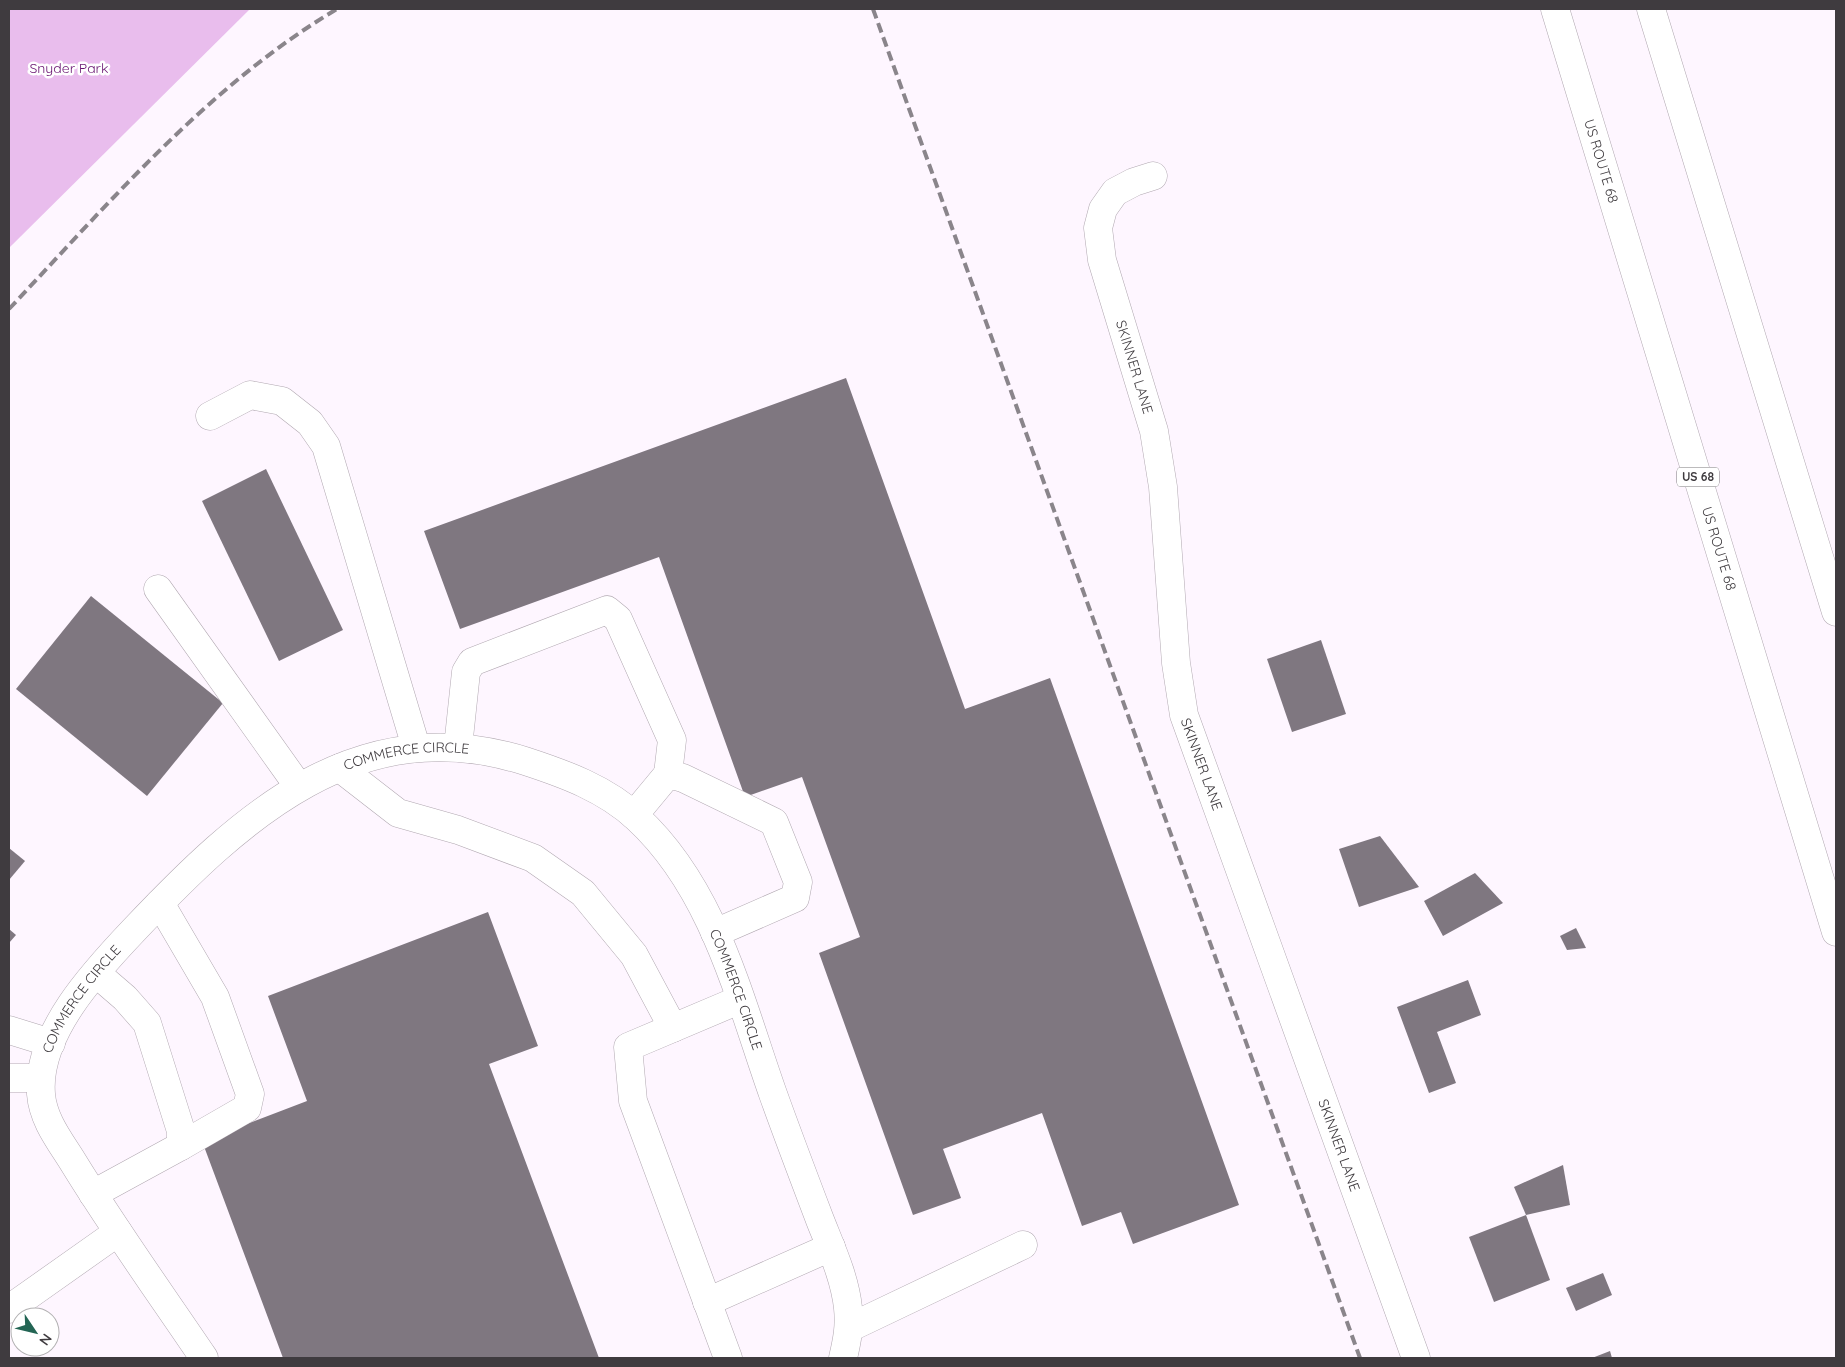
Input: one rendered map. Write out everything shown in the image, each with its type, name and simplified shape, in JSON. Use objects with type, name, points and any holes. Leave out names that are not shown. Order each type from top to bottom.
[{"type":"main road","points":[[1651,9],[1836,612]]},
{"type":"main road","name":"US ROUTE 68","points":[[1557,15],[1836,932]]},
{"type":"main road","name":"SKINNER LANE","points":[[1152,176],[1134,182],[1115,192],[1103,209],[1098,228],[1102,260],[1154,430],[1163,487],[1176,663],[1184,715],[1416,1358]]},
{"type":"main road","points":[[210,416],[250,395],[282,400],[310,423],[326,446],[416,747]]},
{"type":"main road","points":[[158,589],[299,787]]},
{"type":"main road","points":[[458,747],[466,672],[472,662],[607,610],[618,619],[672,740],[668,774],[634,815]]},
{"type":"main road","name":"COMMERCE CIRCLE","points":[[204,1358],[118,1232],[46,1118],[41,1100],[40,1078],[51,1043],[66,1013],[96,973],[181,880],[240,827],[299,787],[340,768],[376,754],[416,747],[458,747],[495,752],[559,772],[599,790],[634,815],[670,852],[695,888],[715,933],[831,1247],[848,1304],[849,1328],[843,1358]]},
{"type":"main road","points":[[340,768],[398,813],[458,830],[533,858],[583,893],[634,956],[673,1028]]},
{"type":"main road","points":[[668,774],[683,778],[774,822],[798,882],[795,898],[715,933]]},
{"type":"main road","points":[[93,1194],[247,1108],[250,1094],[215,997],[160,903]]},
{"type":"main road","points":[[96,973],[125,998],[147,1023],[181,1131],[181,1146]]},
{"type":"main road","points":[[728,1358],[633,1101],[628,1047],[739,1000]]},
{"type":"main road","points":[[9,1030],[51,1043]]},
{"type":"main road","points":[[9,1078],[40,1078]]},
{"type":"main road","points":[[9,1309],[118,1232]]},
{"type":"main road","points":[[849,1328],[1023,1245]]},
{"type":"main road","points":[[707,1302],[831,1247]]},
{"type":"green space","name":"Snyder Park","points":[[9,9],[250,9],[9,248]]},
{"type":"building","points":[[846,378],[965,709],[1050,678],[1239,1205],[1133,1244],[1121,1212],[1082,1226],[1042,1113],[943,1149],[961,1198],[913,1215],[819,953],[860,937],[802,777],[745,797],[659,557],[460,629],[424,531]]},
{"type":"building","points":[[266,469],[343,630],[279,661],[202,501]]},
{"type":"building","points":[[91,596],[223,703],[147,796],[16,689]]},
{"type":"building","points":[[1321,640],[1346,714],[1292,732],[1267,659]]},
{"type":"building","points":[[1380,836],[1419,887],[1359,907],[1339,849]]},
{"type":"building","points":[[9,848],[25,861],[9,880]]},
{"type":"building","points":[[1475,873],[1503,903],[1443,936],[1424,901]]},
{"type":"building","points":[[488,912],[538,1046],[489,1064],[599,1358],[283,1358],[202,1141],[307,1101],[268,996]]},
{"type":"building","points":[[1576,928],[1586,948],[1567,950],[1560,936]]},
{"type":"building","points":[[9,929],[16,935],[9,943]]},
{"type":"building","points":[[1468,980],[1481,1015],[1437,1032],[1456,1083],[1429,1093],[1397,1007]]},
{"type":"building","points":[[1563,1165],[1570,1205],[1526,1215],[1514,1187]]},
{"type":"building","points":[[1526,1215],[1550,1280],[1494,1302],[1469,1237]]},
{"type":"building","points":[[1603,1273],[1612,1295],[1576,1311],[1566,1288]]},
{"type":"building","points":[[1610,1351],[1612,1358],[1592,1358]]},
{"type":"railway","points":[[9,309],[123,187],[204,109],[290,39],[337,9]]},
{"type":"railway","points":[[873,9],[1360,1358]]}]
